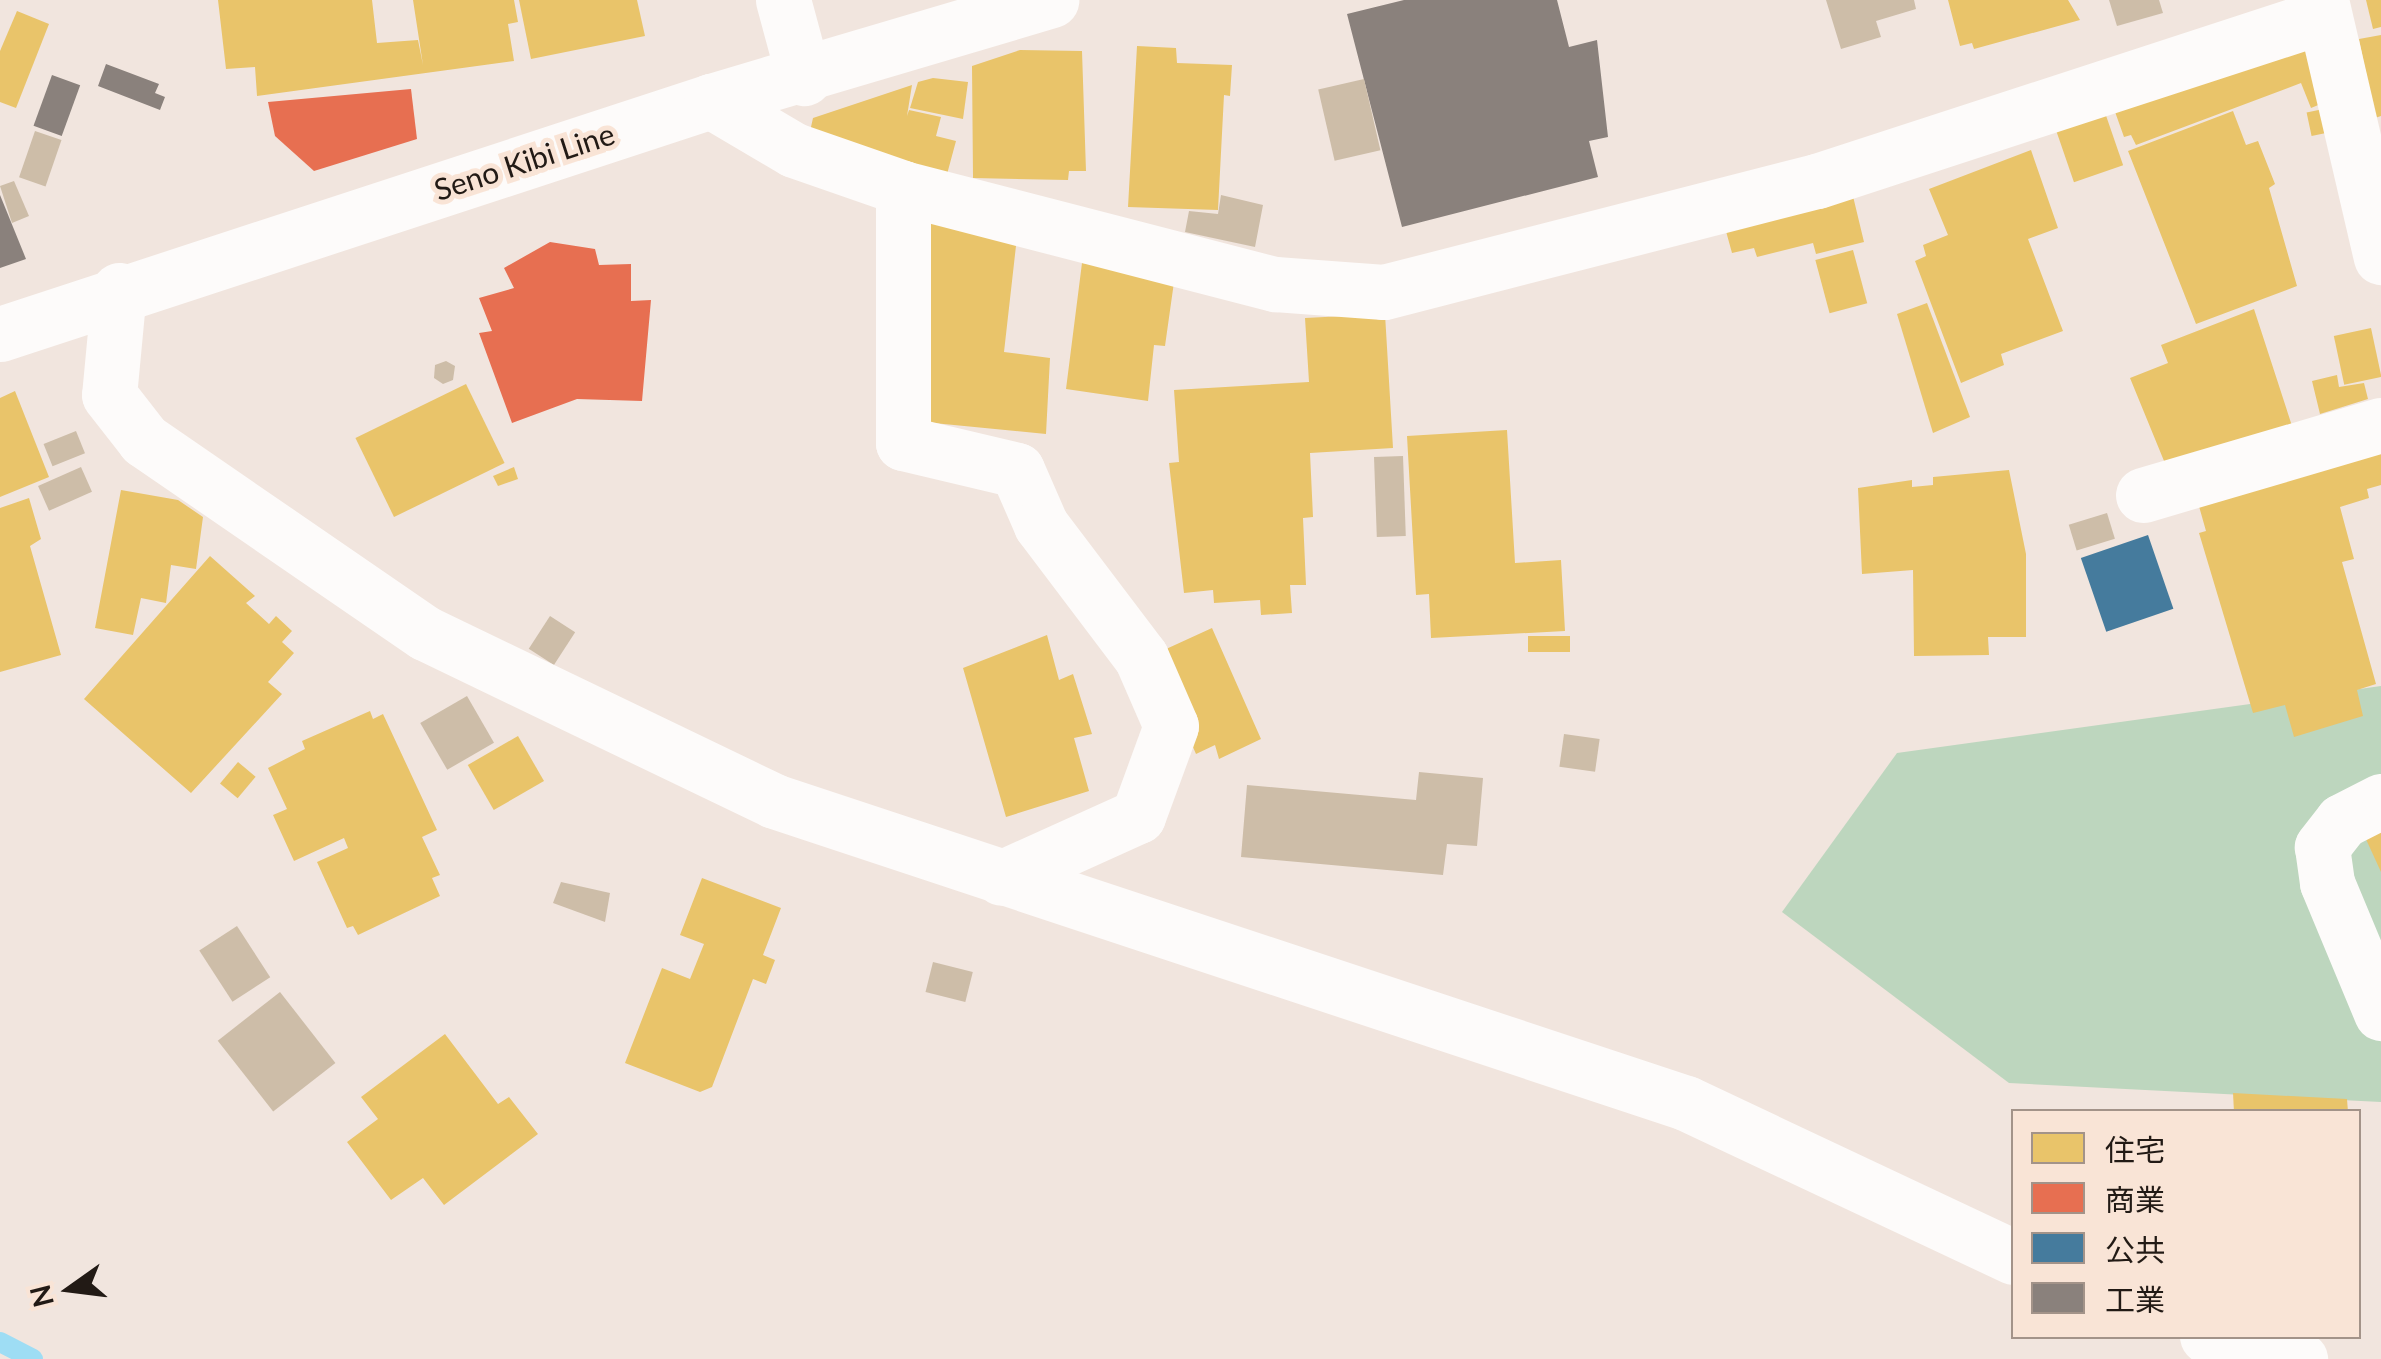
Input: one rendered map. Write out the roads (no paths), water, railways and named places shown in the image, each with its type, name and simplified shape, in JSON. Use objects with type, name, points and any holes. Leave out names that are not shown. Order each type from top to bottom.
[{"type":"street","points":[[782,0],[804,78]]},
{"type":"street","name":"Seno Kibi Line","points":[[0,334],[119,290],[711,101],[804,78],[1051,0]]},
{"type":"street","points":[[711,101],[794,150],[903,188],[1274,284],[1384,292],[1817,182],[2322,8],[2381,258]]},
{"type":"street","points":[[903,188],[903,443],[1017,470],[1041,525],[1141,657],[1172,726],[1138,816],[1001,878]]},
{"type":"street","points":[[119,290],[109,395],[144,440],[425,632],[774,801],[1686,1103],[2011,1256]]},
{"type":"street","points":[[2143,495],[2381,425]]},
{"type":"street","points":[[2381,801],[2342,821],[2322,847],[2327,883],[2381,1014]]},
{"type":"street","points":[[2219,1339],[2300,1359]]},
{"type":"waterway","points":[[0,1342],[33,1359]]}]
